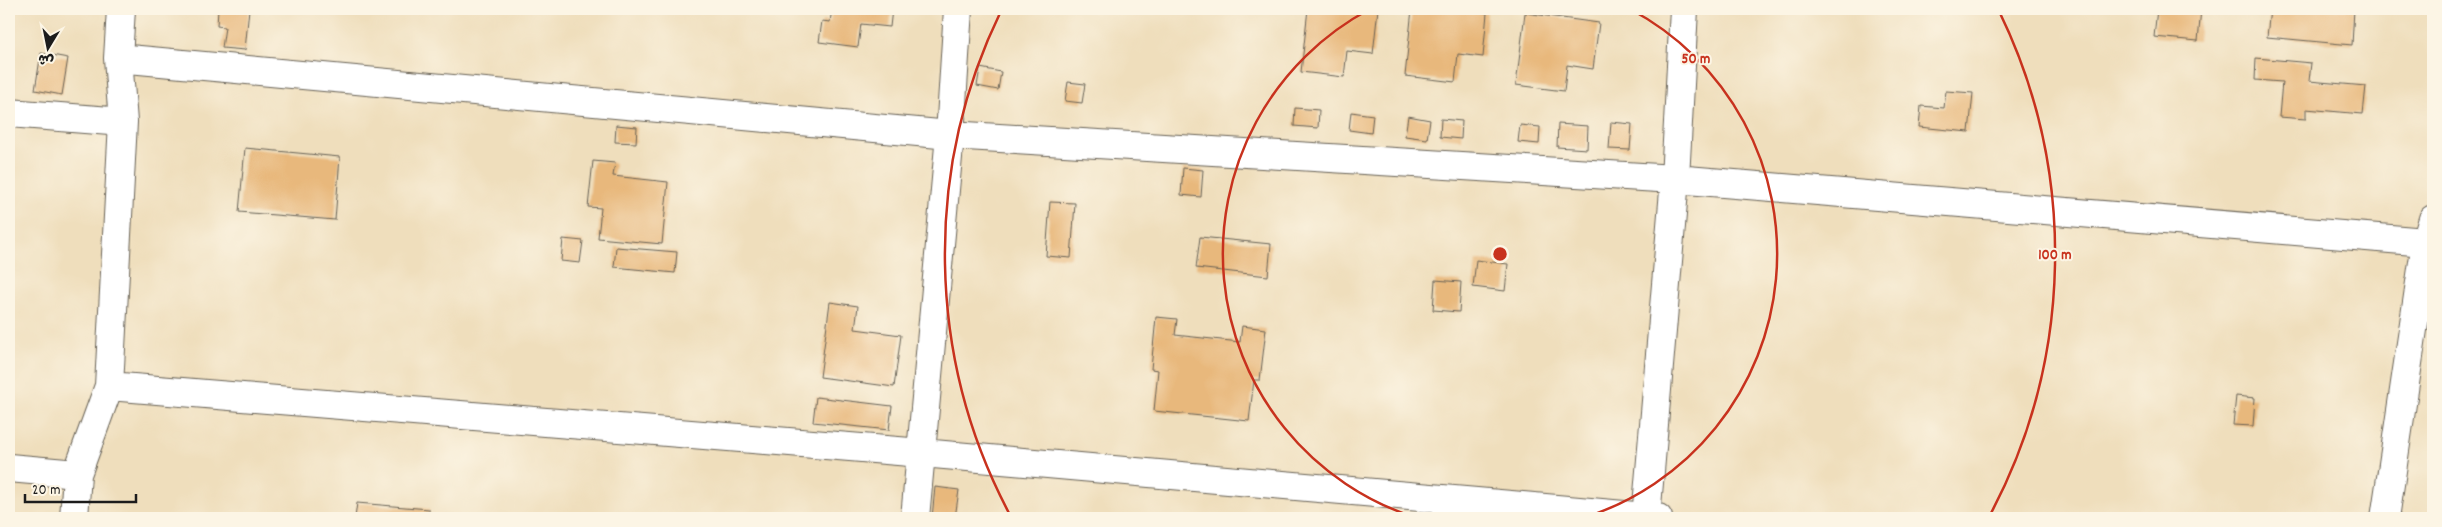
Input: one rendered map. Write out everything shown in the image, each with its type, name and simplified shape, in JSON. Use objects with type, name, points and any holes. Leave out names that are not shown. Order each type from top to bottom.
[{"type":"street","points":[[74,518],[76,474],[109,386],[123,122],[118,58],[121,9]]},
{"type":"street","points":[[916,518],[950,135],[958,9]]},
{"type":"street","points":[[109,386],[922,453],[1650,518],[1675,179],[1684,9]]},
{"type":"street","points":[[118,58],[950,135],[1675,179],[2430,231],[2384,518]]},
{"type":"street","points":[[9,113],[123,122]]},
{"type":"street","points":[[9,468],[76,474]]},
{"type":"building","points":[[218,9],[249,9],[245,50],[222,48],[225,27],[217,26]]},
{"type":"building","points":[[832,9],[892,9],[890,27],[861,24],[858,47],[819,42],[822,21],[830,22]]},
{"type":"building","points":[[1308,9],[1378,9],[1373,54],[1347,51],[1344,77],[1301,72]]},
{"type":"building","points":[[1412,9],[1448,9],[1487,13],[1483,57],[1458,54],[1455,82],[1405,76]]},
{"type":"building","points":[[2157,9],[2201,9],[2198,41],[2154,37]]},
{"type":"building","points":[[2270,9],[2354,9],[2352,45],[2267,37]]},
{"type":"building","points":[[1525,13],[1599,23],[1593,69],[1567,65],[1564,91],[1516,85]]},
{"type":"building","points":[[41,53],[68,58],[62,95],[35,90]]},
{"type":"building","points":[[2256,58],[2311,63],[2309,81],[2366,86],[2363,114],[2306,109],[2306,119],[2279,117],[2282,82],[2255,80]]},
{"type":"building","points":[[980,68],[1001,72],[998,90],[977,86]]},
{"type":"building","points":[[1068,82],[1085,84],[1082,103],[1065,101]]},
{"type":"building","points":[[1946,91],[1973,93],[1969,132],[1919,127],[1921,106],[1944,108]]},
{"type":"building","points":[[1295,108],[1319,110],[1318,128],[1294,126]]},
{"type":"building","points":[[1351,112],[1373,115],[1371,133],[1349,130]]},
{"type":"building","points":[[1408,116],[1430,120],[1427,139],[1405,136]]},
{"type":"building","points":[[1441,119],[1462,121],[1461,139],[1440,137]]},
{"type":"building","points":[[1611,122],[1632,124],[1630,150],[1609,149]]},
{"type":"building","points":[[1558,124],[1588,126],[1587,149],[1557,147]]},
{"type":"building","points":[[616,125],[637,127],[636,143],[615,142]]},
{"type":"building","points":[[1520,125],[1540,127],[1539,144],[1518,142]]},
{"type":"building","points":[[245,148],[340,157],[335,220],[239,212]]},
{"type":"building","points":[[593,161],[615,163],[613,176],[668,182],[662,244],[598,238],[601,208],[588,207]]},
{"type":"building","points":[[1183,168],[1203,170],[1201,197],[1181,195]]},
{"type":"building","points":[[1050,202],[1075,203],[1071,258],[1046,256]]},
{"type":"building","points":[[1200,237],[1271,244],[1268,276],[1196,268]]},
{"type":"building","points":[[563,239],[583,241],[580,263],[561,261]]},
{"type":"building","points":[[616,247],[677,252],[675,273],[614,267]]},
{"type":"building","points":[[1476,260],[1508,264],[1505,291],[1473,287]]},
{"type":"building","points":[[1435,280],[1461,282],[1459,312],[1433,310]]},
{"type":"building","points":[[830,302],[858,306],[855,329],[901,335],[894,387],[820,377]]},
{"type":"building","points":[[1156,317],[1177,319],[1175,335],[1240,342],[1242,326],[1266,329],[1260,380],[1254,380],[1249,421],[1154,411],[1158,370],[1151,369]]},
{"type":"building","points":[[2236,396],[2255,398],[2253,426],[2233,425]]},
{"type":"building","points":[[816,397],[892,406],[889,430],[813,422]]},
{"type":"building","points":[[935,487],[959,490],[955,518],[932,518]]},
{"type":"building","points":[[357,503],[429,509],[429,518],[355,518]]}]
